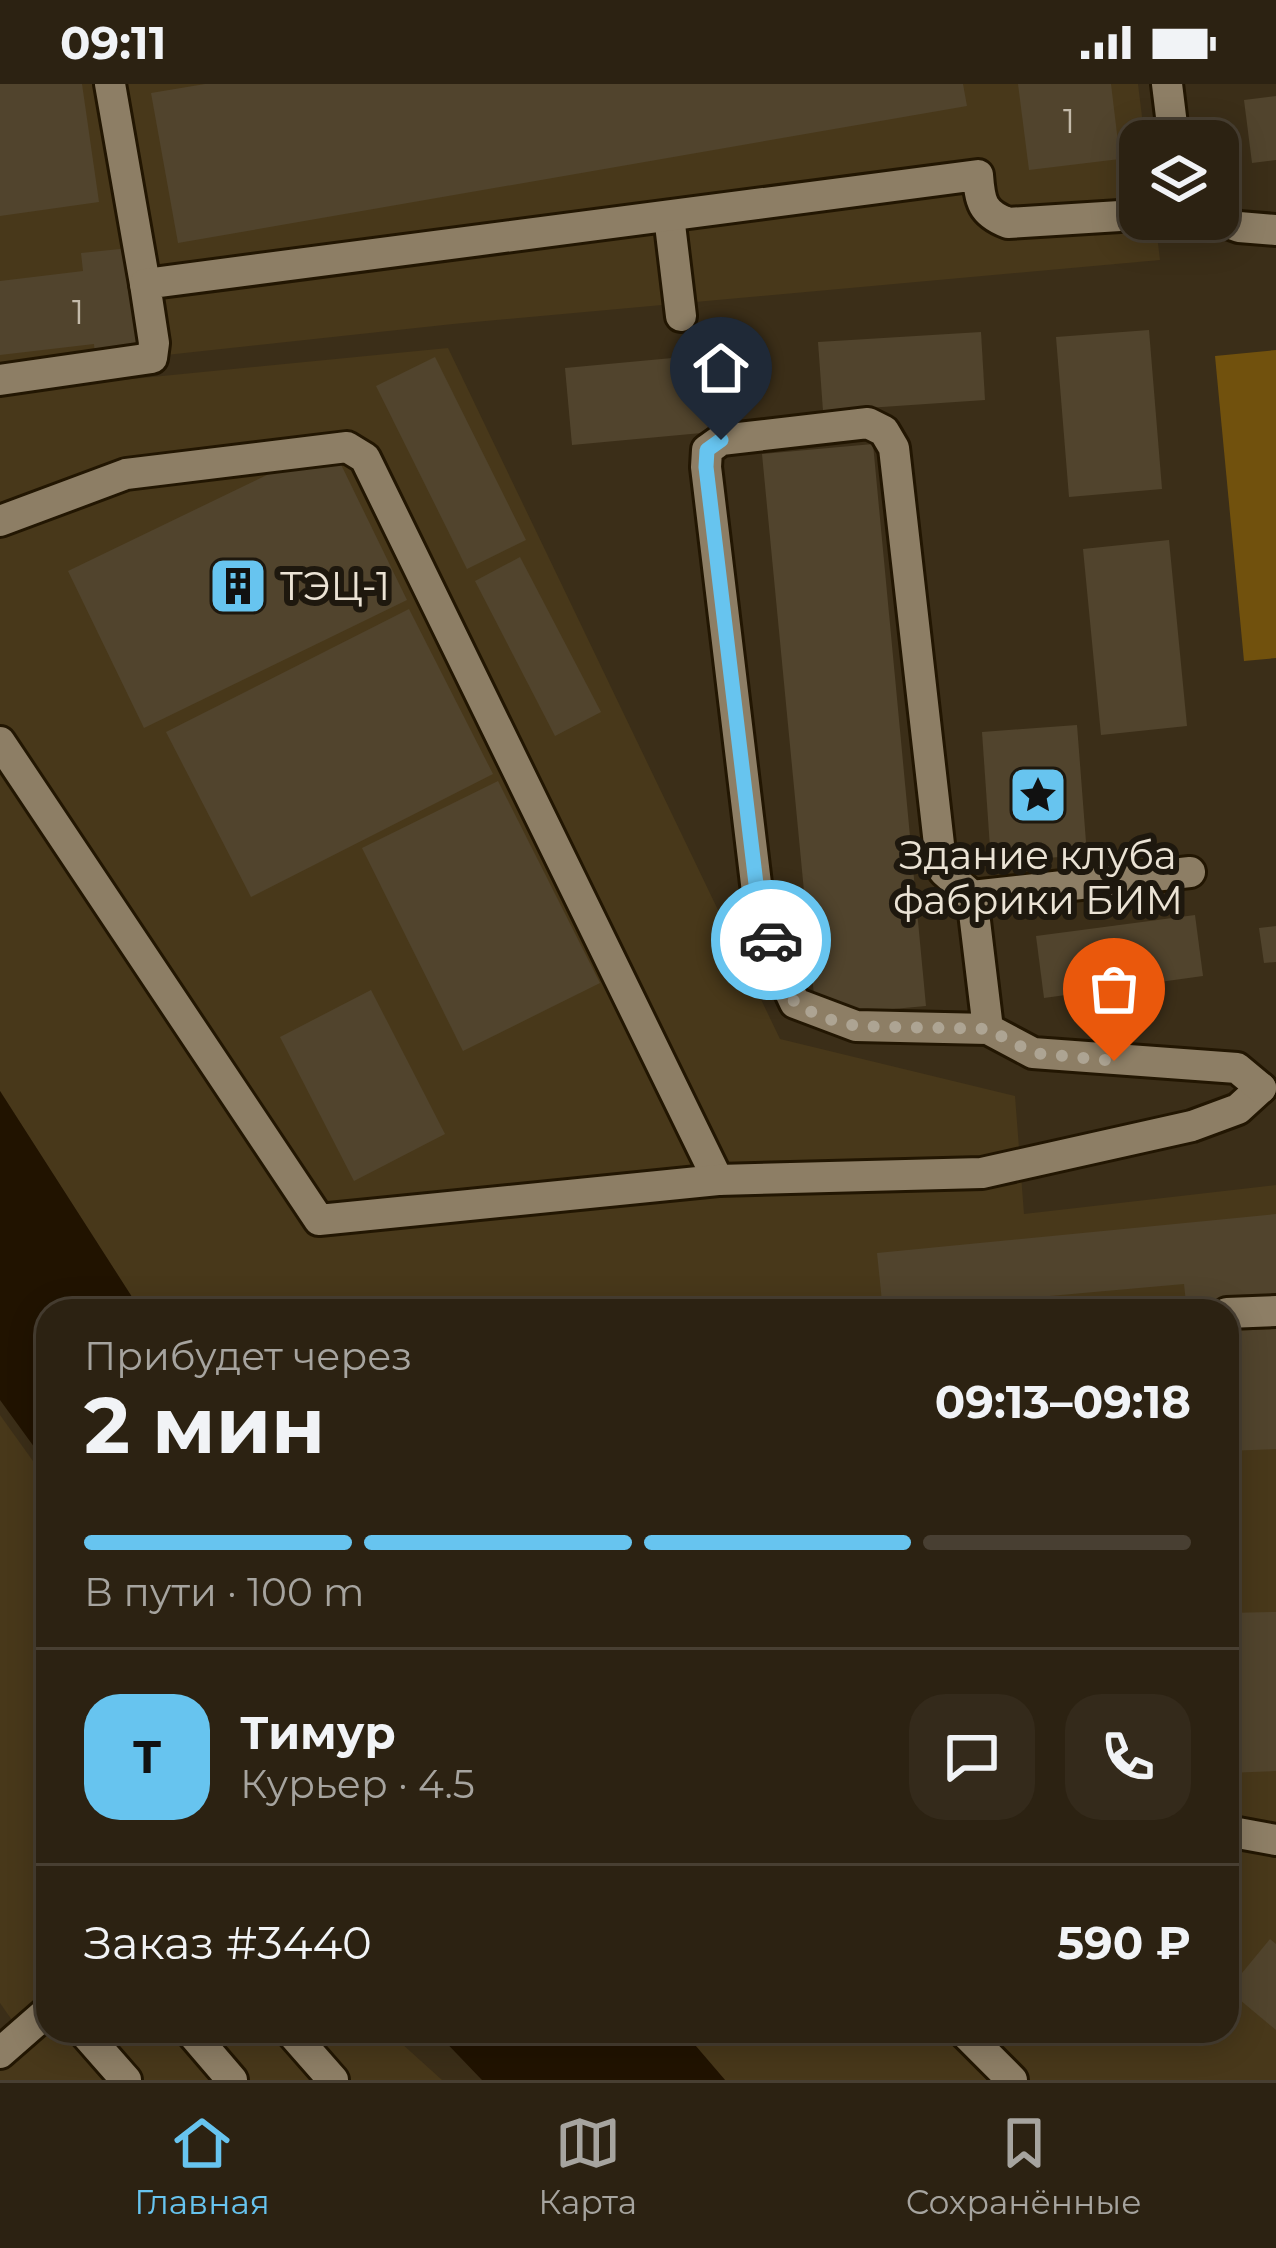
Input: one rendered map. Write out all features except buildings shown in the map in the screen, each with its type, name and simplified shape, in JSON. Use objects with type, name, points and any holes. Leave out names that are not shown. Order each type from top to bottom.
[{"type":"street","points":[[0,380],[152,358],[145,284],[110,84]]},
{"type":"street","points":[[1173,85],[1174,120]]},
{"type":"street","points":[[145,284],[978,176],[980,204],[1008,223],[1119,216]]},
{"type":"street","points":[[669,216],[682,316]]},
{"type":"street","points":[[1239,224],[1276,230]]},
{"type":"street","points":[[0,742],[319,1220],[718,1180],[982,1174],[1192,1126],[1238,1108],[1268,1088],[1237,1068],[1033,1053],[988,1029],[856,1026],[795,1004],[757,892],[707,450],[721,440],[868,423],[884,430],[895,448],[941,862],[944,871],[972,896],[988,1029]]},
{"type":"street","points":[[0,521],[126,474],[347,446],[365,458],[718,1180]]},
{"type":"street","points":[[972,896],[1190,872]]},
{"type":"street","points":[[1239,1312],[1276,1311]]},
{"type":"street","points":[[1239,1833],[1276,1840]]},
{"type":"street","points":[[0,2053],[36,2022]]},
{"type":"street","points":[[93,2043],[126,2080]]},
{"type":"street","points":[[200,2043],[232,2080]]},
{"type":"street","points":[[301,2043],[333,2080]]},
{"type":"street","points":[[975,2043],[1012,2080]]},
{"type":"shaded area","points":[[0,84],[1138,84],[1142,120],[1119,120],[1119,240],[1158,240],[1160,260],[453,324],[0,373]]},
{"type":"shaded area","name":"ТЭЦ-1","points":[[448,348],[780,1039],[1015,1096],[1024,1214],[1276,1185],[1276,2080],[725,2080],[693,2043],[1239,2043],[1239,1299],[133,1299],[0,1091],[0,392]]},
{"type":"shaded area","points":[[1276,350],[1276,658],[1244,661],[1215,356]]},
{"type":"shaded area","points":[[0,1091],[133,1299],[36,1299],[36,1450],[0,1400]]},
{"type":"shaded area","points":[[0,1415],[36,1465],[36,2002],[14,2023],[0,2003]]},
{"type":"shaded area","points":[[36,2035],[36,2043],[401,2043],[442,2080],[0,2080],[0,2066]]},
{"type":"shaded area","points":[[447,2043],[693,2043],[725,2080],[482,2080]]},
{"type":"way so far","points":[[771,940],[795,1004],[824,1018],[856,1026],[988,1029],[1033,1053],[1114,1061]]},
{"type":"place","name":"ТЭЦ-1","points":[[238,586]]},
{"type":"place","name":"Здание клуба фабрики БИМ","points":[[1038,795]]},
{"type":"route","points":[[721,440],[707,450],[706,467],[757,892],[771,940]]}]
